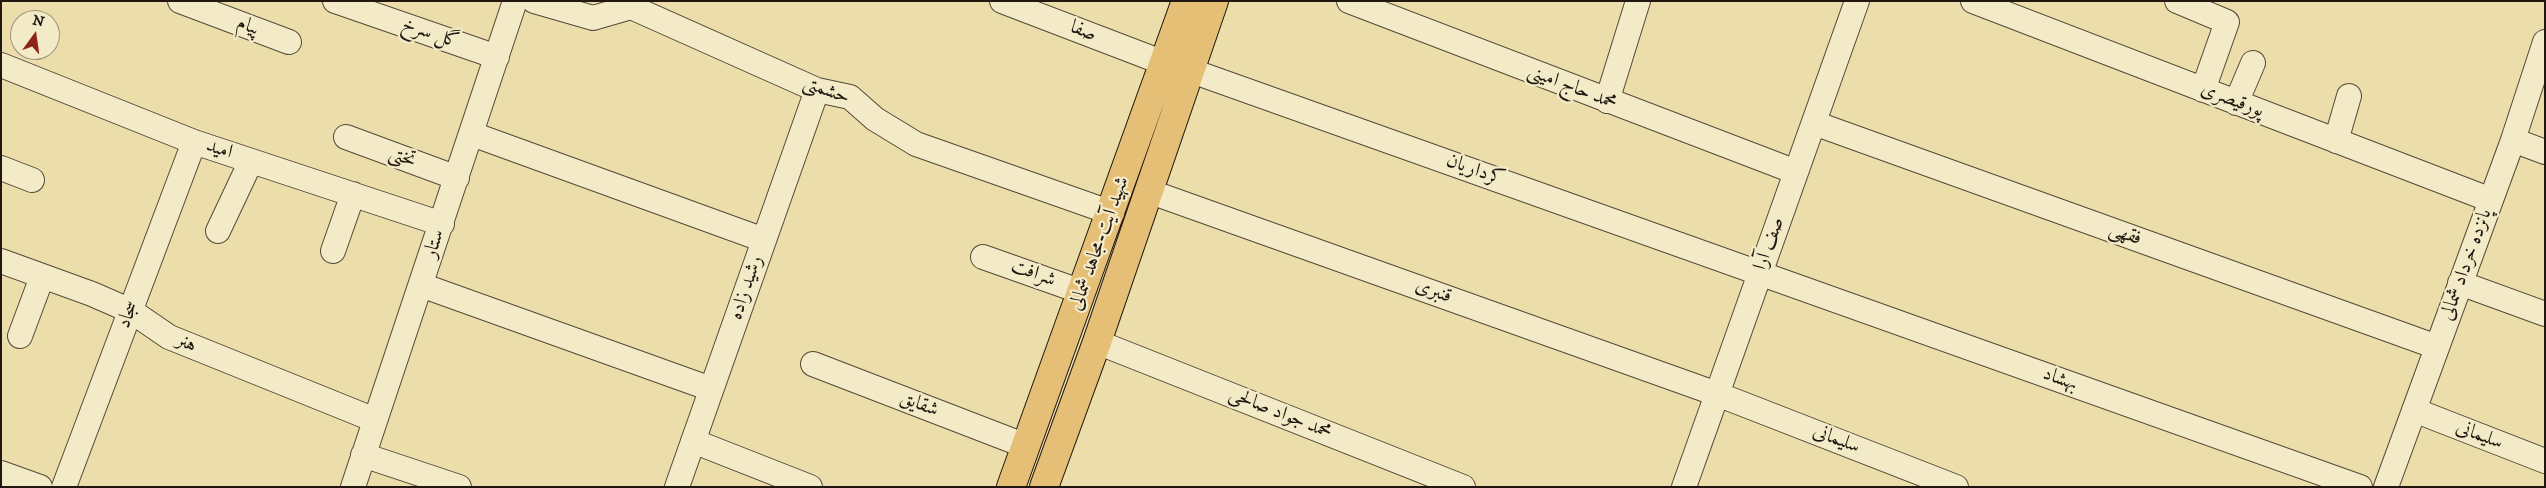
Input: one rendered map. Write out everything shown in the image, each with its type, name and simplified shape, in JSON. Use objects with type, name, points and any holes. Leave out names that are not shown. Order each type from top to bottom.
[{"type":"main road","name":"شهید آیت-مجاهد شمالی","points":[[1044,487],[1097,342],[1148,191],[1177,66],[1186,1]]},
{"type":"main road","name":"شهید آیت-مجاهد شمالی","points":[[1011,487],[1112,213],[1177,66],[1214,1]]},
{"type":"street","name":"پیام","points":[[180,1],[289,42]]},
{"type":"street","name":"گل سرخ","points":[[335,1],[497,57]]},
{"type":"street","name":"ستار","points":[[352,487],[422,285],[515,1]]},
{"type":"street","name":"حشمتی","points":[[534,1],[593,18],[631,8],[817,90],[850,96],[875,119],[916,144],[1112,213]]},
{"type":"street","name":"صفا","points":[[1002,1],[1177,66]]},
{"type":"street","name":"محمد حاج امینی","points":[[1349,1],[1606,101],[1796,172]]},
{"type":"street","points":[[1606,101],[1638,1]]},
{"type":"street","name":"پورقیصری","points":[[1973,1],[2491,200]]},
{"type":"street","points":[[2178,1],[2227,22],[2203,90]]},
{"type":"street","name":"صف آرا","points":[[1684,487],[1814,123],[1853,2]]},
{"type":"street","name":"پانزده خرداد شمالی","points":[[2386,487],[2513,140],[2545,42]]},
{"type":"street","points":[[2236,102],[2253,63]]},
{"type":"street","name":"امید","points":[[1,64],[194,142],[442,224]]},
{"type":"street","name":"کرداریان","points":[[1177,66],[1760,272]]},
{"type":"street","name":"رشید زاده","points":[[677,487],[817,90]]},
{"type":"street","points":[[2336,141],[2349,96]]},
{"type":"street","name":"فقهی","points":[[1814,123],[2437,347]]},
{"type":"street","points":[[472,134],[764,240]]},
{"type":"street","name":"تختی","points":[[346,138],[457,178]]},
{"type":"street","points":[[2513,140],[2545,152]]},
{"type":"street","name":"سجاد","points":[[64,487],[194,142]]},
{"type":"street","points":[[218,231],[251,161]]},
{"type":"street","points":[[1,168],[32,180]]},
{"type":"street","name":"قنبری","points":[[1148,191],[1717,394]]},
{"type":"street","points":[[333,251],[353,194]]},
{"type":"street","name":"شرافت","points":[[983,257],[1082,292]]},
{"type":"street","name":"هنر","points":[[1,261],[92,294],[130,311],[169,337],[376,420]]},
{"type":"street","name":"بهشاد","points":[[1760,272],[2360,487]]},
{"type":"street","points":[[20,336],[42,277]]},
{"type":"street","points":[[2460,283],[2545,314]]},
{"type":"street","points":[[422,285],[712,390]]},
{"type":"street","name":"محمد جواد صالحی","points":[[1097,342],[1463,487]]},
{"type":"street","name":"شقایق","points":[[813,364],[1026,446]]},
{"type":"street","name":"سلیمانی","points":[[1717,394],[1956,487]]},
{"type":"street","name":"سلیمانی","points":[[2414,410],[2545,461]]},
{"type":"street","points":[[693,441],[810,487]]},
{"type":"street","points":[[363,455],[459,487]]},
{"type":"street","points":[[1,473],[40,487]]}]
